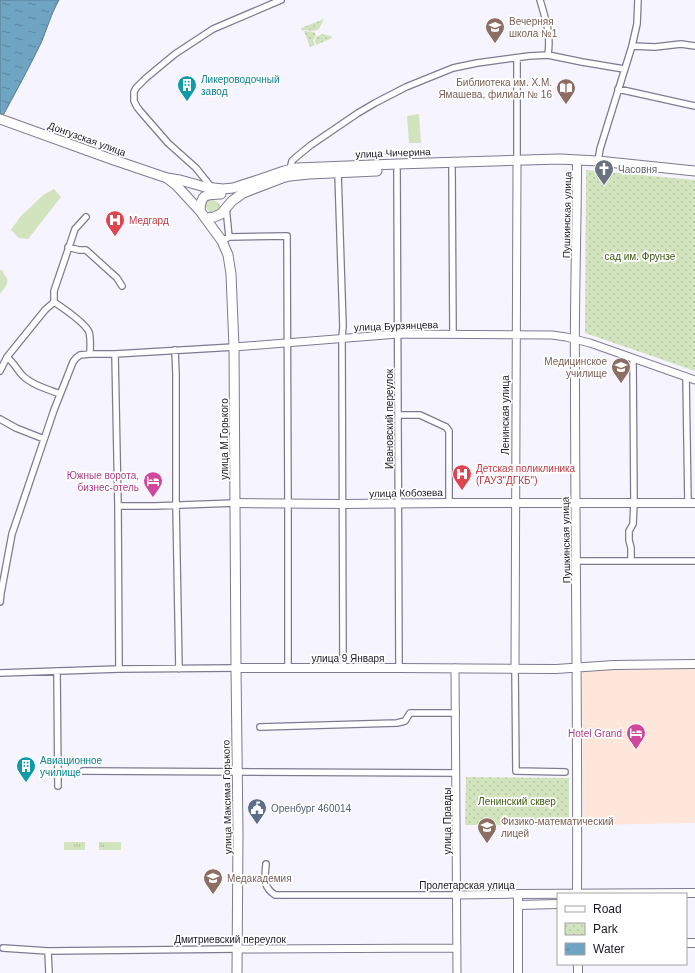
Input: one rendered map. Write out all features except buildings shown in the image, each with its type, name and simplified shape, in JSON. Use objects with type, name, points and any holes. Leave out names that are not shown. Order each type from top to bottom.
[{"type":"main road","name":"Донгузская улица","points":[[0,119],[111,159],[167,178],[180,180],[197,186],[220,200]]},
{"type":"main road","name":"улица Чичерина","points":[[220,200],[232,201],[243,193],[282,178],[298,175],[452,169],[560,159],[598,161],[695,171]]},
{"type":"main road","name":"Пушкинская улица","points":[[577,161],[575,338],[577,893]]},
{"type":"main road","name":"улица Чичерина","points":[[220,200],[232,188],[290,170],[314,167],[397,164],[517,164]]},
{"type":"main road","name":"улица М.Горького","points":[[167,178],[177,186],[225,239],[231,274],[234,347],[236,668]]},
{"type":"main road","points":[[208,194],[220,200],[218,216],[214,217],[203,215],[201,203],[208,194]]},
{"type":"main road","name":"улица Кобозева","points":[[235,503],[692,503]]},
{"type":"main road","name":"улица 9 Января","points":[[236,668],[556,669],[614,665],[695,664]]},
{"type":"main road","name":"улица Максима Горького","points":[[236,668],[238,772],[237,973]]},
{"type":"main road","points":[[518,894],[518,973]]},
{"type":"main road","name":"Пролетарская улица","points":[[518,894],[557,894]]},
{"type":"main road","name":"Пролетарская улица","points":[[518,905],[557,904]]},
{"type":"street","points":[[281,0],[213,29],[175,54],[136,88],[134,92],[134,101],[140,112],[168,143],[196,168],[220,200],[225,239],[287,236],[288,668]]},
{"type":"street","points":[[540,0],[549,31],[550,44],[548,55]]},
{"type":"street","points":[[598,161],[600,149],[632,46],[637,24],[638,0]]},
{"type":"street","points":[[632,46],[655,47],[681,44],[695,46]]},
{"type":"street","points":[[290,170],[292,161],[295,158],[311,145],[358,113],[406,87],[453,68],[477,63],[548,55],[624,69]]},
{"type":"street","name":"Ленинская улица","points":[[518,58],[516,336],[516,771],[565,772]]},
{"type":"street","points":[[618,89],[695,106]]},
{"type":"street","points":[[452,169],[453,334]]},
{"type":"street","name":"Ивановский переулок","points":[[397,170],[399,668]]},
{"type":"street","points":[[338,173],[343,326],[343,668]]},
{"type":"street","points":[[0,371],[7,357],[45,310],[54,302],[54,291],[68,247],[75,229],[86,217]]},
{"type":"street","points":[[68,247],[86,250],[117,278],[122,286]]},
{"type":"street","points":[[0,602],[12,534],[60,394],[76,358],[90,354],[89,333],[86,328],[75,317],[54,302]]},
{"type":"street","name":"улица Бурзянцева","points":[[90,354],[115,354],[234,347],[398,334],[516,336],[552,335],[575,338],[695,380]]},
{"type":"street","points":[[175,350],[176,505],[180,669]]},
{"type":"street","points":[[115,354],[119,669]]},
{"type":"street","points":[[7,357],[24,376],[38,386],[60,394]]},
{"type":"street","points":[[631,560],[629,530],[632,524],[634,503],[633,359]]},
{"type":"street","points":[[686,378],[692,503]]},
{"type":"street","points":[[398,415],[420,415],[446,427],[449,431],[449,503]]},
{"type":"street","points":[[0,419],[16,428],[44,439]]},
{"type":"street","name":"улица Кобозева","points":[[118,506],[235,503]]},
{"type":"street","points":[[576,561],[695,561]]},
{"type":"street","name":"улица 9 Января","points":[[0,672],[236,668]]},
{"type":"street","name":"улица Правды","points":[[455,668],[457,973]]},
{"type":"street","points":[[57,671],[58,786]]},
{"type":"street","points":[[260,727],[397,723],[405,721],[410,713],[456,713]]},
{"type":"street","points":[[83,771],[456,773]]},
{"type":"street","name":"Пролетарская улица","points":[[266,864],[265,882],[267,888],[275,895],[518,894]]},
{"type":"street","name":"Дмитриевский переулок","points":[[3,948],[48,951],[457,948]]},
{"type":"street","points":[[48,951],[49,973]]},
{"type":"shaded area","points":[[695,667],[695,823],[583,825],[582,669]]},
{"type":"green space","points":[[324,19],[319,29],[314,31],[302,30],[301,28]]},
{"type":"green space","points":[[304,31],[314,32],[316,35],[313,41],[315,45],[310,47]]},
{"type":"green space","points":[[322,34],[331,36],[332,38],[316,45],[316,37]]},
{"type":"green space","points":[[419,114],[421,143],[409,143],[407,116]]},
{"type":"green space","name":"сад им. Фрунзе","points":[[586,170],[695,180],[695,371],[585,333]]},
{"type":"green space","points":[[54,189],[61,197],[28,239],[19,238],[11,230],[20,217],[43,195]]},
{"type":"green space","points":[[210,199],[219,204],[221,210],[212,214],[205,207],[204,201]]},
{"type":"green space","points":[[0,270],[2,270],[7,278],[7,281],[0,294]]},
{"type":"green space","name":"Ленинский сквер","points":[[466,777],[569,778],[569,825],[465,825]]},
{"type":"green space","points":[[64,842],[85,842],[85,850],[64,850]]},
{"type":"green space","points":[[99,842],[121,842],[121,850],[99,850]]},
{"type":"water","points":[[0,0],[59,0],[51,16],[41,43],[0,121]]},
{"type":"place","name":"Вечерняя школа №1","points":[[495,44]]},
{"type":"place","name":"Ликероводочный завод","points":[[187,102]]},
{"type":"place","name":"Библиотека им. Х.М. Ямашева, филиал № 16","points":[[566,105]]},
{"type":"place","name":"Часовня","points":[[604,186]]},
{"type":"place","name":"Медгард","points":[[115,237]]},
{"type":"place","name":"Медицинское училище","points":[[621,384]]},
{"type":"place","name":"Детская поликлиника (ГАУЗ\"ДГКБ\")","points":[[462,491]]},
{"type":"place","name":"Южные ворота, бизнес-отель","points":[[153,498]]},
{"type":"place","name":"Hotel Grand","points":[[636,750]]},
{"type":"place","name":"Авиационное училище","points":[[26,783]]},
{"type":"place","name":"Оренбург 460014","points":[[257,825]]},
{"type":"place","name":"Физико-математический лицей","points":[[487,844]]},
{"type":"place","name":"Медакадемия","points":[[213,895]]}]
